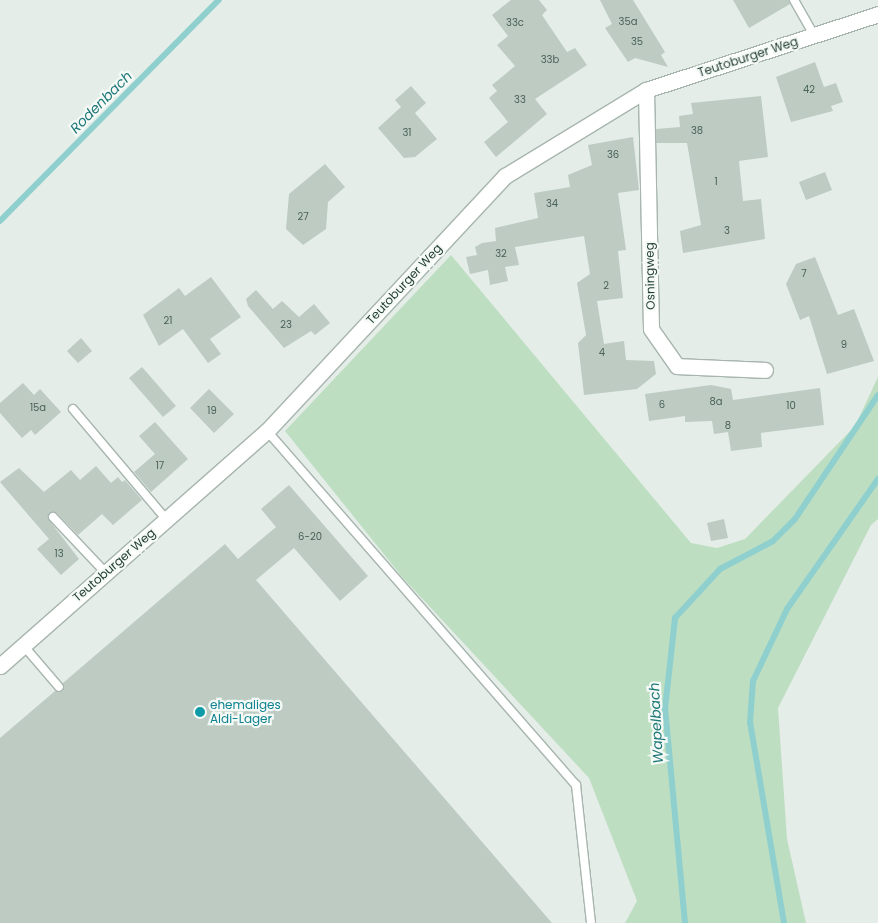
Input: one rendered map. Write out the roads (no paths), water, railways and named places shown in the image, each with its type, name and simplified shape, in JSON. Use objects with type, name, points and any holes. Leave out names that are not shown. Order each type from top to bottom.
[{"type":"street","name":"Teutoburger Weg","points":[[0,666],[267,431],[505,176],[646,90],[878,14]]},
{"type":"street","name":"Osningweg","points":[[646,90],[651,328],[677,366],[765,370]]},
{"type":"lane","points":[[794,0],[814,35]]},
{"type":"lane","points":[[73,409],[166,519]]},
{"type":"lane","points":[[267,431],[576,785],[590,923]]},
{"type":"lane","points":[[53,517],[106,573]]},
{"type":"lane","points":[[23,645],[59,687]]},
{"type":"waterway","name":"Rodenbach","points":[[0,221],[219,0]]},
{"type":"waterway","name":"Wapelbach","points":[[685,923],[665,709],[675,618],[720,569],[773,541],[795,519],[878,395]]},
{"type":"waterway","name":"Wapelbach","points":[[784,923],[750,723],[753,681],[787,609],[878,479]]},
{"type":"place","name":"ehemaliges Aldi-Lager","points":[[200,712]]}]
